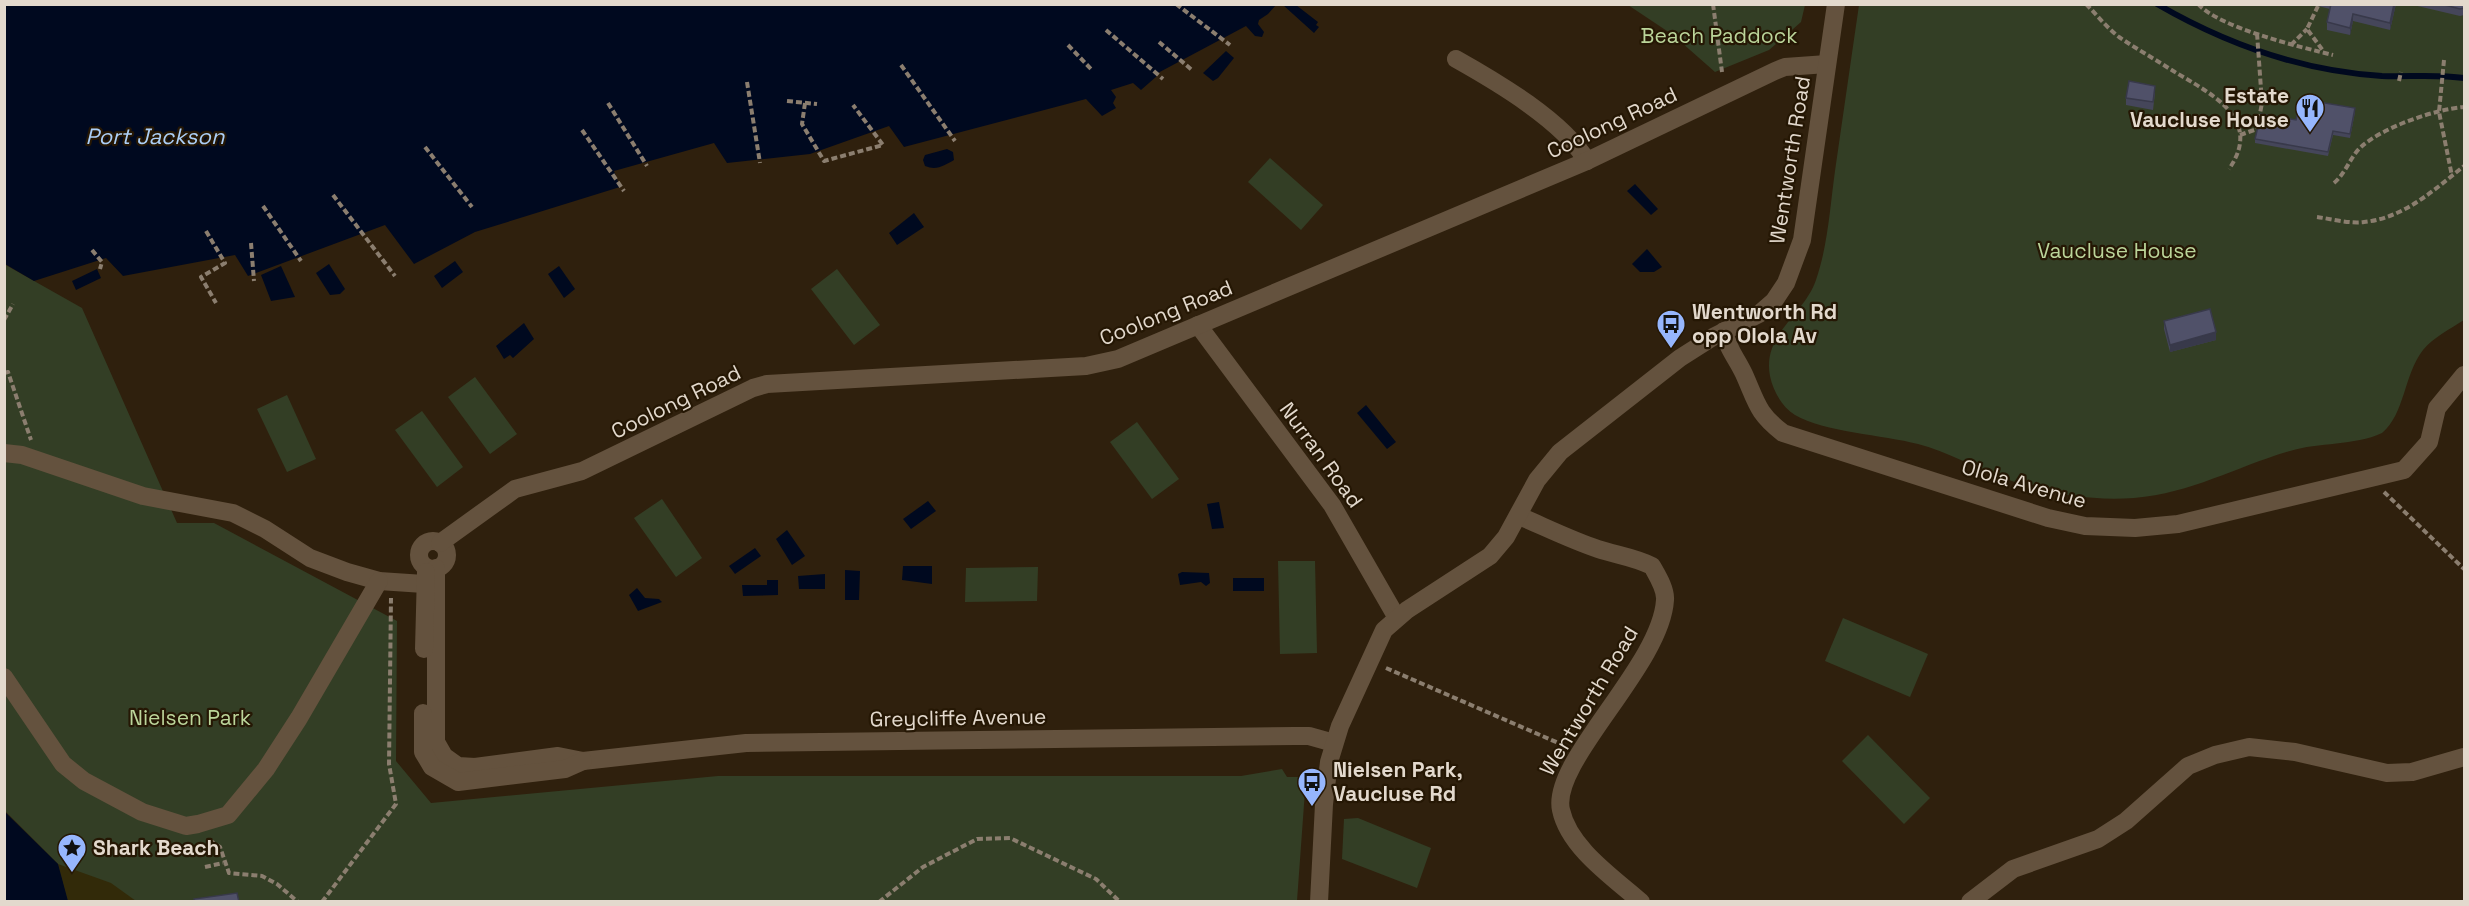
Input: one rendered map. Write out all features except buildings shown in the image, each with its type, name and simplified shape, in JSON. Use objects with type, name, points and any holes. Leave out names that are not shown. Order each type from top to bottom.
[{"type":"street","name":"Wentworth Road","points":[[1319,902],[1324,804],[1334,743],[1384,630],[1397,618],[1485,560],[1506,537],[1537,480],[1560,452],[1680,358],[1767,308],[1786,283],[1796,262],[1802,240],[1836,4]]},
{"type":"street","points":[[1456,59],[1569,135],[1587,161]]},
{"type":"street","name":"Coolong Road","points":[[429,574],[420,560],[420,550],[427,542],[440,543],[515,489],[582,471],[753,388],[767,384],[1101,364],[1587,161],[1774,71],[1785,67],[1827,64]]},
{"type":"street","name":"Nurran Road","points":[[1198,325],[1332,505],[1397,618]]},
{"type":"street","name":"Olola Avenue","points":[[1724,331],[1728,349],[1743,373],[1754,402],[1769,422],[1783,433],[2076,524],[2135,528],[2178,524],[2404,470],[2429,442],[2437,408],[2464,375]]},
{"type":"street","points":[[4,453],[38,461],[143,496],[232,513],[265,529],[310,558],[385,582],[429,574]]},
{"type":"street","name":"Wentworth Road","points":[[1519,516],[1568,538],[1602,550],[1636,558],[1652,566],[1666,598],[1659,628],[1634,675],[1580,753],[1563,782],[1560,797],[1561,812],[1575,837],[1598,866],[1641,902]]},
{"type":"street","name":"Greycliffe Avenue","points":[[429,574],[423,752],[432,767],[458,782],[565,769],[583,761],[746,743],[1295,736],[1334,743]]},
{"type":"street","points":[[4,676],[63,764],[84,781],[142,812],[186,826],[198,824],[228,815],[266,769],[385,582]]},
{"type":"street","points":[[1970,902],[2013,869],[2098,839],[2126,821],[2188,765],[2215,755],[2249,747],[2260,748],[2295,752],[2387,773],[2412,772],[2464,757]]},
{"type":"path","points":[[1176,4],[1230,45]]},
{"type":"path","points":[[1713,4],[1722,72]]},
{"type":"path","points":[[2198,4],[2213,16],[2257,33],[2291,45],[2333,55]]},
{"type":"path","points":[[2089,6],[2118,36],[2210,91],[2225,106],[2238,124],[2241,145],[2229,169]]},
{"type":"path","points":[[2291,45],[2313,20],[2318,6]]},
{"type":"path","points":[[2307,28],[2324,53]]},
{"type":"path","points":[[1106,30],[1163,79]]},
{"type":"path","points":[[2240,135],[2257,129],[2262,103],[2257,60],[2257,33]]},
{"type":"path","points":[[1159,42],[1192,70]]},
{"type":"path","points":[[1068,45],[1091,69]]},
{"type":"path","points":[[2444,60],[2439,112],[2452,176]]},
{"type":"path","points":[[901,65],[955,141]]},
{"type":"path","points":[[2399,81],[2401,72]]},
{"type":"path","points":[[747,82],[760,163]]},
{"type":"path","points":[[787,101],[817,104]]},
{"type":"path","points":[[608,103],[647,166]]},
{"type":"path","points":[[805,103],[802,124],[824,161],[883,145],[853,105]]},
{"type":"path","points":[[2334,183],[2344,174],[2359,148],[2373,138],[2439,112],[2464,107]]},
{"type":"path","points":[[582,130],[624,191]]},
{"type":"path","points":[[425,147],[472,207]]},
{"type":"path","points":[[2318,217],[2362,223],[2386,217],[2412,206],[2464,166]]},
{"type":"path","points":[[333,195],[395,276]]},
{"type":"path","points":[[264,206],[302,261]]},
{"type":"path","points":[[206,231],[225,263],[201,277],[216,303]]},
{"type":"path","points":[[251,243],[254,280]]},
{"type":"path","points":[[92,250],[102,262],[100,268]]},
{"type":"path","points":[[4,320],[13,304]]},
{"type":"path","points":[[4,373],[8,372],[38,461]]},
{"type":"path","points":[[2371,479],[2464,569]]},
{"type":"path","points":[[322,902],[396,804],[389,764],[385,582]]},
{"type":"path","points":[[1386,668],[1580,753]]},
{"type":"path","points":[[879,902],[922,867],[977,839],[1010,838],[1096,879],[1120,902]]},
{"type":"path","points":[[220,847],[223,863],[229,873],[262,876],[277,884],[298,902]]},
{"type":"path","points":[[205,867],[223,863]]},
{"type":"green space","name":"Beach Paddock","points":[[1628,5],[1805,5],[1801,22],[1769,50],[1715,72],[1673,35]]},
{"type":"green space","name":"Vaucluse House","points":[[1859,5],[2464,5],[2464,320],[2437,337],[2423,350],[2412,370],[2400,405],[2390,425],[2382,433],[2360,440],[2301,448],[2176,491],[2134,498],[2085,497],[2037,489],[2006,479],[1929,447],[1837,429],[1807,421],[1795,415],[1782,403],[1773,387],[1769,361],[1778,336],[1803,304],[1820,267],[1828,226]]},
{"type":"green space","points":[[1270,158],[1323,205],[1301,230],[1248,182]]},
{"type":"green space","name":"Nielsen Park","points":[[4,264],[82,308],[177,523],[214,523],[397,621],[396,761],[431,803],[718,776],[1241,776],[1282,769],[1287,777],[1306,777],[1297,901],[68,901],[58,864],[5,811]]},
{"type":"green space","points":[[837,269],[880,325],[854,345],[811,289]]},
{"type":"green space","points":[[475,377],[517,434],[490,454],[448,397]]},
{"type":"green space","points":[[287,395],[316,459],[287,472],[257,409]]},
{"type":"green space","points":[[422,411],[463,467],[437,487],[395,430]]},
{"type":"green space","points":[[1137,422],[1179,479],[1152,499],[1110,442]]},
{"type":"green space","points":[[662,499],[702,558],[676,577],[634,518]]},
{"type":"green space","points":[[1278,561],[1315,561],[1317,653],[1280,654]]},
{"type":"green space","points":[[1038,567],[1037,601],[965,602],[966,568]]},
{"type":"green space","points":[[1843,618],[1928,654],[1910,697],[1825,661]]},
{"type":"green space","points":[[1868,735],[1930,798],[1904,824],[1842,761]]},
{"type":"green space","points":[[1358,818],[1431,848],[1417,888],[1342,859],[1344,819]]},
{"type":"sand","name":"Shark Beach","points":[[58,864],[111,883],[136,901],[68,901]]},
{"type":"water","name":"Port Jackson","points":[[5,4],[1276,5],[1259,20],[1258,24],[1264,32],[1262,37],[1255,36],[1246,26],[1156,74],[1157,76],[1141,90],[1133,83],[1111,90],[1116,97],[1113,103],[1116,108],[1102,116],[1086,99],[904,147],[889,126],[810,154],[727,163],[714,143],[614,171],[620,187],[475,232],[414,264],[385,225],[248,276],[235,255],[123,276],[106,258],[34,281],[5,264]]},
{"type":"water","points":[[1283,5],[1296,5],[1318,22],[1316,25],[1319,27],[1314,33]]},
{"type":"water","points":[[1226,51],[1234,58],[1213,81],[1203,73]]},
{"type":"water","points":[[947,149],[953,152],[954,160],[937,168],[925,166],[923,160],[925,155]]},
{"type":"water","points":[[1635,184],[1658,209],[1651,215],[1627,191]]},
{"type":"water","points":[[914,213],[924,227],[897,245],[889,233]]},
{"type":"water","points":[[1647,249],[1662,267],[1654,272],[1640,272],[1632,264]]},
{"type":"water","points":[[455,261],[463,272],[442,288],[434,276]]},
{"type":"water","points":[[329,264],[345,289],[340,294],[330,295],[316,273]]},
{"type":"water","points":[[281,266],[295,297],[271,301],[261,275]]},
{"type":"water","points":[[559,266],[575,289],[564,298],[548,274]]},
{"type":"water","points":[[97,269],[101,278],[76,290],[72,281]]},
{"type":"water","points":[[524,323],[534,339],[513,358],[510,355],[504,359],[496,346]]},
{"type":"water","points":[[1366,405],[1396,442],[1387,449],[1357,413]]},
{"type":"water","points":[[928,501],[936,511],[911,529],[903,519]]},
{"type":"water","points":[[1219,502],[1224,528],[1212,529],[1207,504]]},
{"type":"water","points":[[787,530],[805,556],[792,565],[776,539]]},
{"type":"water","points":[[755,548],[761,556],[735,574],[729,566]]},
{"type":"water","points":[[903,566],[932,566],[932,584],[902,580]]},
{"type":"water","points":[[845,570],[860,571],[859,600],[845,600]]},
{"type":"water","points":[[1182,572],[1209,573],[1210,583],[1206,586],[1201,582],[1180,585],[1178,574]]},
{"type":"water","points":[[825,574],[825,589],[799,589],[798,576]]},
{"type":"water","points":[[1233,578],[1264,578],[1264,591],[1233,591]]},
{"type":"water","points":[[767,580],[778,580],[778,595],[743,596],[742,585],[767,585]]},
{"type":"water","points":[[637,588],[645,598],[659,599],[662,602],[638,611],[629,595]]},
{"type":"water","points":[[4,811],[58,864],[68,901],[5,901]]},
{"type":"waterway","points":[[2157,4],[2237,43],[2294,62],[2382,76],[2464,78]]},
{"type":"place","name":"Estate Vaucluse House","points":[[2310,134]]},
{"type":"place","name":"Wentworth Rd opp Olola Av","points":[[1671,350]]},
{"type":"place","name":"Nielsen Park, Vaucluse Rd","points":[[1312,808]]},
{"type":"place","name":"Shark Beach","points":[[72,874]]}]
